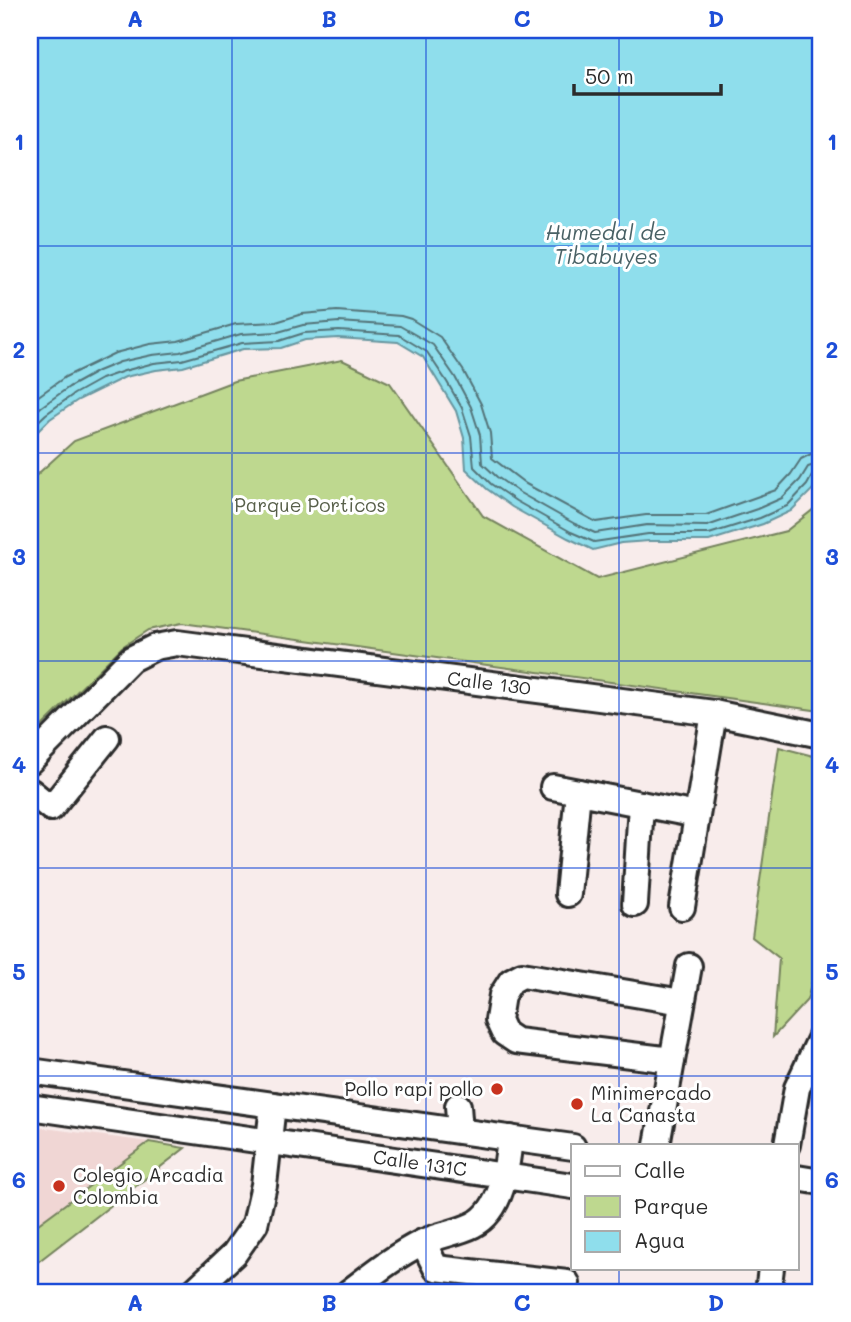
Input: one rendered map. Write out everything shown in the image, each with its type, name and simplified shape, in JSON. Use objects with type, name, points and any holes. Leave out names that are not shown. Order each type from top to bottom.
[{"type":"street","name":"Calle 130","points":[[30,761],[131,659],[155,647],[177,643],[714,713],[821,735]]},
{"type":"street","points":[[682,907],[714,713]]},
{"type":"street","points":[[30,792],[51,808],[107,738]]},
{"type":"street","points":[[553,787],[698,815]]},
{"type":"street","points":[[568,894],[578,792]]},
{"type":"street","points":[[635,904],[640,804]]},
{"type":"street","points":[[657,1144],[689,966]]},
{"type":"street","points":[[672,1060],[516,1041],[503,1033],[498,1020],[502,995],[511,981],[522,975],[682,1002]]},
{"type":"street","points":[[787,1144],[797,1088],[821,1037]]},
{"type":"street","name":"Calle 131C","points":[[30,1071],[571,1147]]},
{"type":"street","points":[[797,1088],[821,1091]]},
{"type":"street","points":[[193,1292],[234,1254],[255,1224],[264,1185],[273,1105]]},
{"type":"street","points":[[458,1106],[460,1131]]},
{"type":"street","name":"Calle 131C","points":[[30,1107],[571,1186]]},
{"type":"street","points":[[349,1292],[391,1260],[423,1242],[482,1220],[506,1176],[510,1138]]},
{"type":"street","points":[[798,1178],[821,1182]]},
{"type":"street","points":[[423,1242],[436,1268],[567,1283]]},
{"type":"street","points":[[768,1292],[771,1270]]},
{"type":"shaded area","name":"Colegio Arcadia Colombia","points":[[30,1126],[149,1142],[30,1230]]},
{"type":"green space","name":"Parque Porticos","points":[[342,360],[390,383],[483,516],[597,579],[786,531],[815,508],[821,498],[821,711],[182,623],[148,630],[122,647],[30,738],[30,481],[74,441],[234,381]]},
{"type":"green space","points":[[779,747],[821,758],[821,948],[807,1000],[773,1037],[779,958],[752,937]]},
{"type":"green space","points":[[149,1142],[185,1148],[30,1268],[30,1230]]},
{"type":"water","name":"Humedal de Tibabuyes","points":[[30,30],[821,30],[821,473],[813,489],[791,511],[763,524],[709,541],[621,543],[593,550],[512,507],[466,469],[464,438],[456,411],[423,357],[398,342],[338,338],[305,340],[281,348],[243,349],[183,367],[125,377],[78,400],[50,419],[30,439]]},
{"type":"place","name":"Pollo rapi pollo","points":[[497,1089]]},
{"type":"place","name":"Minimercado La Canasta","points":[[577,1104]]},
{"type":"place","name":"Colegio Arcadia Colombia","points":[[59,1186]]}]
